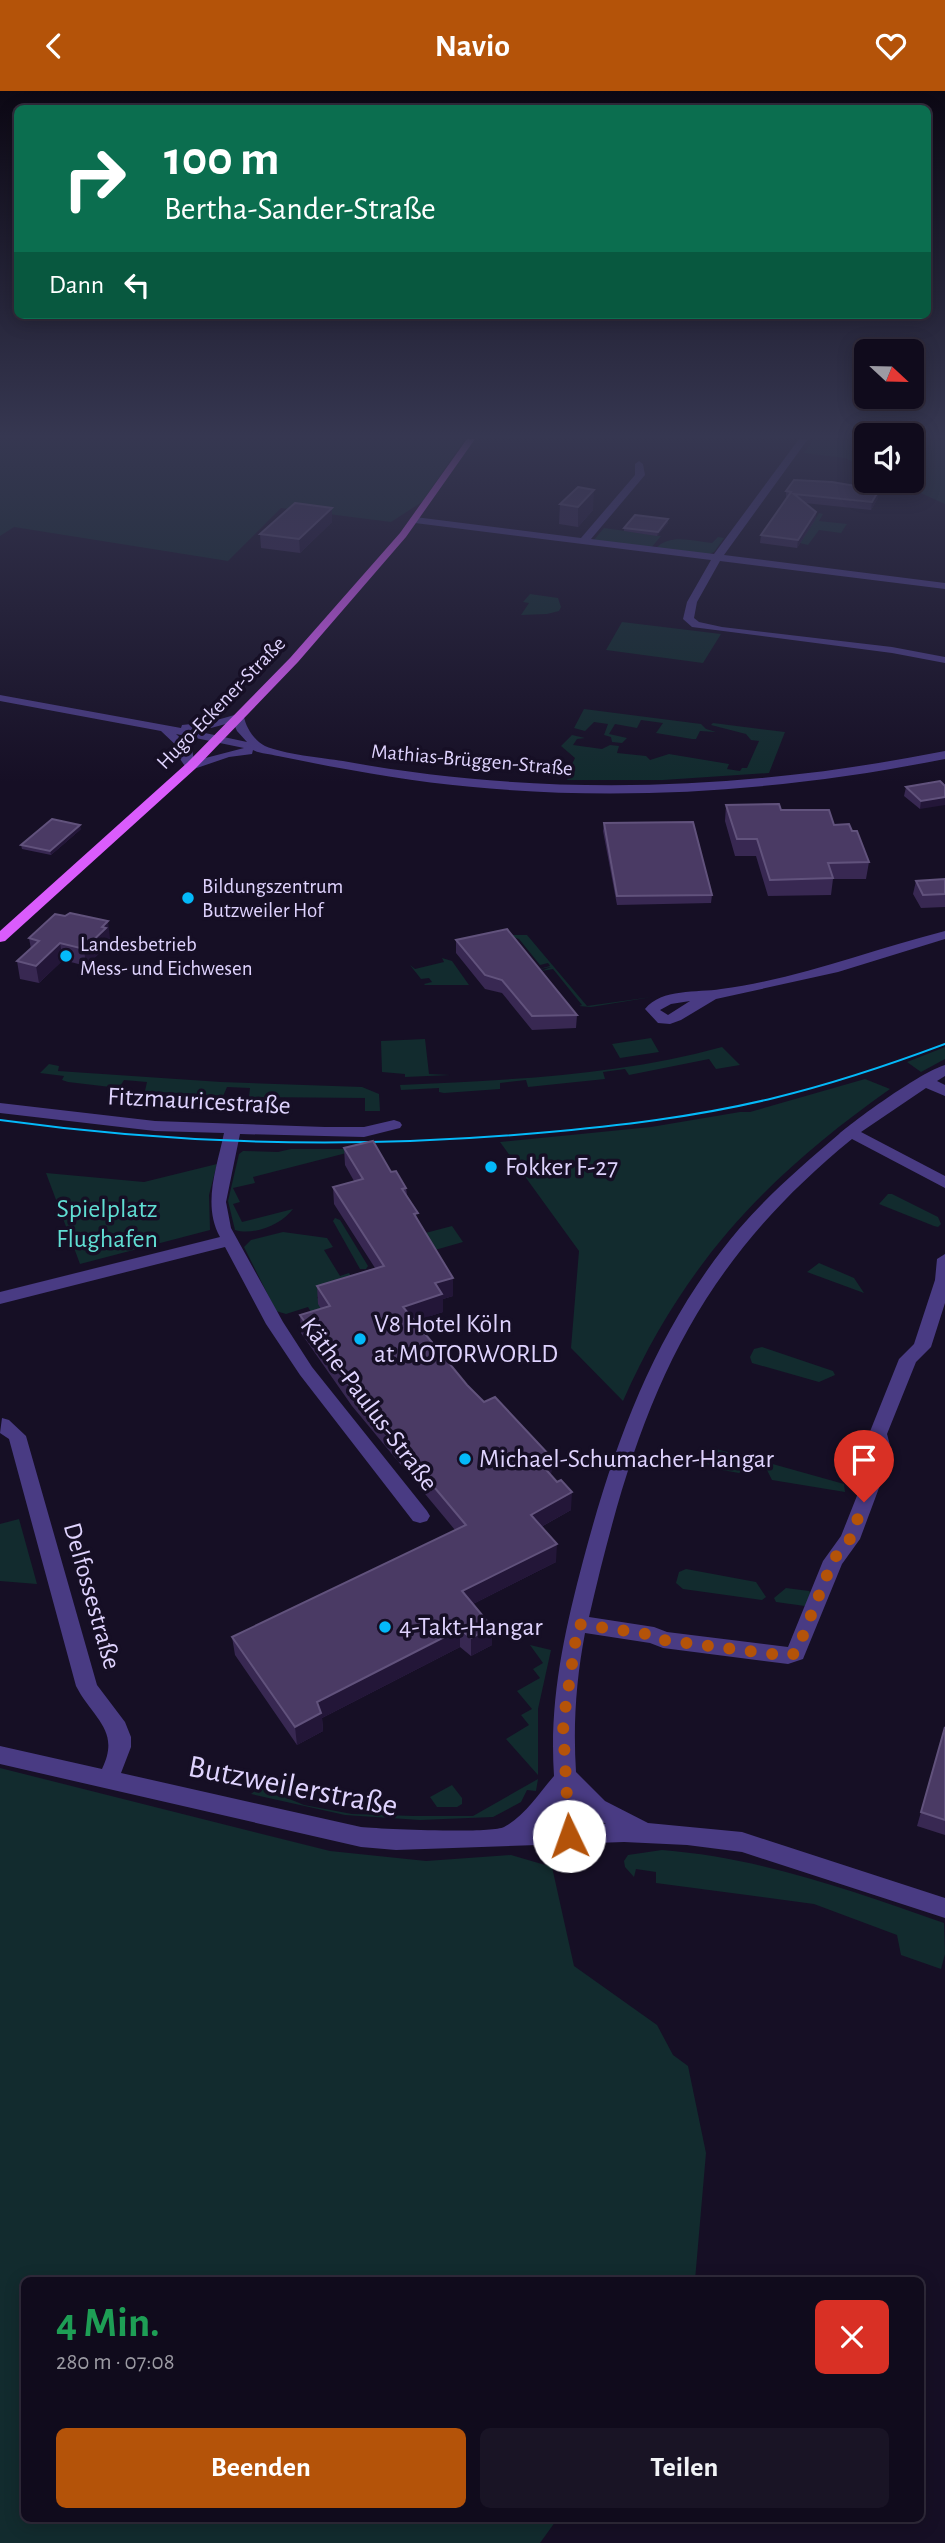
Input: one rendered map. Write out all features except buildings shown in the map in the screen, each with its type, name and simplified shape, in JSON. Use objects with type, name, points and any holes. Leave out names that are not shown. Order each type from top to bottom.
[{"type":"main road","name":"Hugo-Eckener-Straße","points":[[0,939],[191,766],[306,647],[386,553]]},
{"type":"street","points":[[679,553],[945,586]]},
{"type":"street","points":[[720,553],[687,615],[696,625],[892,650],[945,660]]},
{"type":"street","name":"Mathias-Brüggen-Straße","points":[[0,698],[217,739],[330,764],[457,782],[600,791],[656,791],[779,782],[849,773],[945,755]]},
{"type":"street","points":[[162,729],[203,726],[238,717],[242,729],[262,750]]},
{"type":"street","points":[[162,729],[186,748],[186,759],[191,766],[227,754],[262,750]]},
{"type":"street","points":[[715,994],[823,973],[945,935]]},
{"type":"street","points":[[569,1836],[563,1724],[578,1624],[613,1480],[641,1406],[663,1358],[704,1288],[786,1188],[850,1132],[945,1070]]},
{"type":"street","points":[[925,1081],[945,1091]]},
{"type":"street","name":"Fitzmauricestraße","points":[[0,1108],[120,1123],[233,1129],[364,1132],[394,1125]]},
{"type":"street","name":"Käthe-Paulus-Straße","points":[[233,1129],[218,1202],[223,1228],[275,1324],[306,1371],[420,1516]]},
{"type":"street","points":[[850,1132],[945,1183]]},
{"type":"street","points":[[0,1298],[231,1240]]},
{"type":"street","points":[[578,1624],[654,1635],[663,1640],[788,1656],[796,1653],[833,1560],[850,1539],[883,1453],[878,1434],[908,1359],[922,1347],[944,1280],[945,1259]]},
{"type":"street","name":"Delfossestraße","points":[[2,1425],[17,1436],[87,1686],[93,1699],[114,1720],[120,1731],[120,1758],[107,1780]]},
{"type":"street","name":"Butzweilerstraße","points":[[0,1755],[361,1837],[396,1840],[643,1833],[742,1842],[945,1908]]},
{"type":"street","points":[[566,1777],[597,1808],[643,1833]]},
{"type":"street","points":[[508,1837],[540,1809],[566,1777]]},
{"type":"green space","points":[[180,553],[236,553],[228,561]]},
{"type":"green space","points":[[530,594],[558,598],[561,607],[559,611],[521,615],[529,603],[523,602]]},
{"type":"green space","points":[[622,622],[721,634],[703,663],[606,650]]},
{"type":"green space","points":[[584,709],[701,724],[716,732],[700,731],[696,739],[692,739],[656,733],[663,723],[641,720],[637,728],[615,724],[609,734],[627,738],[622,743],[612,742],[611,737],[604,735],[608,724],[594,722],[585,731],[574,728]]},
{"type":"green space","points":[[713,723],[785,732],[769,773],[663,780],[567,780],[575,758],[561,746],[572,735],[585,738],[577,739],[573,745],[602,749],[610,745],[619,746],[617,753],[646,756],[650,760],[669,754],[729,764],[727,769],[740,771],[747,768],[759,741],[751,740],[746,734],[711,725]]},
{"type":"green space","points":[[507,935],[527,935],[587,1006],[652,997],[591,1007],[579,1006],[582,1005],[553,969],[541,971],[551,967],[539,969],[550,966],[548,963],[540,965],[519,939]]},
{"type":"green space","points":[[442,958],[452,961],[469,985],[425,985],[432,982],[429,978],[421,979],[410,965],[415,969],[444,962]]},
{"type":"green space","points":[[651,1038],[659,1052],[620,1058],[612,1044]]},
{"type":"green space","points":[[425,1039],[429,1074],[450,1075],[405,1077],[405,1074],[382,1072],[381,1041]]},
{"type":"green space","points":[[722,1047],[740,1065],[716,1069],[709,1059],[629,1075],[625,1069],[603,1072],[605,1079],[528,1087],[526,1080],[500,1083],[500,1089],[444,1093],[439,1092],[439,1088],[401,1090],[400,1085],[562,1075],[683,1057]]},
{"type":"green space","points":[[945,1047],[945,1059],[921,1072],[907,1062]]},
{"type":"green space","points":[[49,1064],[59,1066],[58,1071],[221,1082],[362,1087],[379,1094],[380,1111],[365,1111],[365,1098],[249,1097],[250,1088],[227,1087],[223,1096],[145,1091],[147,1082],[124,1080],[119,1088],[68,1082],[62,1080],[64,1076],[40,1073]]},
{"type":"green space","points":[[865,1079],[890,1089],[805,1155],[734,1225],[702,1264],[673,1306],[623,1401],[571,1348],[579,1251],[500,1142],[651,1127],[750,1112]]},
{"type":"green space","points":[[291,1149],[362,1149],[253,1177],[255,1183],[233,1188],[240,1202],[233,1204],[242,1222],[293,1209],[282,1219],[259,1230],[235,1230],[228,1201],[239,1154],[243,1151],[278,1152]]},
{"type":"green space","name":"Spielplatz Flughafen","points":[[217,1164],[209,1195],[210,1230],[80,1264],[46,1173],[144,1182]]},
{"type":"green space","points":[[888,1194],[938,1217],[941,1224],[934,1226],[879,1204]]},
{"type":"green space","points":[[335,1218],[340,1220],[368,1266],[366,1269],[360,1269],[333,1221]]},
{"type":"green space","points":[[452,1226],[463,1242],[428,1252],[418,1235]]},
{"type":"green space","points":[[283,1232],[327,1238],[333,1247],[324,1250],[340,1276],[349,1273],[352,1278],[363,1283],[317,1297],[331,1324],[320,1327],[308,1307],[286,1314],[276,1311],[244,1247],[251,1240]]},
{"type":"green space","points":[[819,1263],[854,1278],[864,1293],[807,1272]]},
{"type":"green space","points":[[762,1347],[833,1371],[835,1375],[819,1382],[752,1363],[750,1357],[754,1349]]},
{"type":"green space","points":[[716,1449],[756,1462],[739,1473],[711,1468],[706,1462],[709,1452]]},
{"type":"green space","points":[[769,1463],[844,1484],[845,1492],[772,1480],[765,1466]]},
{"type":"green space","points":[[19,1519],[37,1584],[0,1581],[0,1524]]},
{"type":"green space","points":[[686,1569],[756,1582],[766,1597],[762,1600],[683,1589],[676,1583],[679,1572]]},
{"type":"green space","points":[[786,1588],[809,1591],[811,1594],[805,1606],[776,1602],[774,1598]]},
{"type":"green space","points":[[530,1645],[551,1650],[538,1709],[538,1775],[506,1739],[529,1725],[521,1715],[532,1709],[517,1691],[540,1678],[533,1669],[543,1663]]},
{"type":"green space","points":[[0,1768],[330,1851],[426,1861],[511,1855],[552,1867],[574,1966],[657,2025],[673,2055],[688,2066],[706,2153],[695,2277],[21,2277],[21,2522],[555,2522],[540,2543],[0,2543]]},
{"type":"green space","points":[[273,1776],[287,1798],[304,1805],[352,1814],[414,1816],[473,1816],[538,1779],[536,1791],[527,1790],[521,1802],[493,1817],[420,1820],[345,1815],[251,1794]]},
{"type":"green space","points":[[452,1785],[462,1798],[462,1804],[457,1807],[437,1807],[430,1797]]},
{"type":"green space","points":[[662,1850],[735,1860],[805,1877],[944,1923],[945,1954],[941,1969],[901,1955],[897,1935],[814,1904],[656,1883],[656,1872],[636,1869],[634,1877],[625,1867],[624,1861],[628,1855]]},
{"type":"tram line","points":[[0,1120],[134,1135],[269,1142],[403,1141],[538,1133],[656,1120],[745,1105],[882,1067],[945,1044]]},
{"type":"place","name":"Bildungszentrum Butzweiler Hof","points":[[188,898]]},
{"type":"place","name":"Landesbetrieb Mess- und Eichwesen","points":[[66,956]]},
{"type":"place","name":"Fokker F-27","points":[[491,1167]]},
{"type":"place","name":"V8 Hotel Köln at MOTORWORLD","points":[[360,1339]]},
{"type":"place","name":"Michael-Schumacher-Hangar","points":[[465,1459]]},
{"type":"place","name":"4-Takt-Hangar","points":[[385,1627]]},
{"type":"route","points":[[569,1836],[563,1724],[578,1624],[654,1635],[663,1640],[788,1656],[796,1653],[833,1560],[850,1539],[864,1502]]}]
